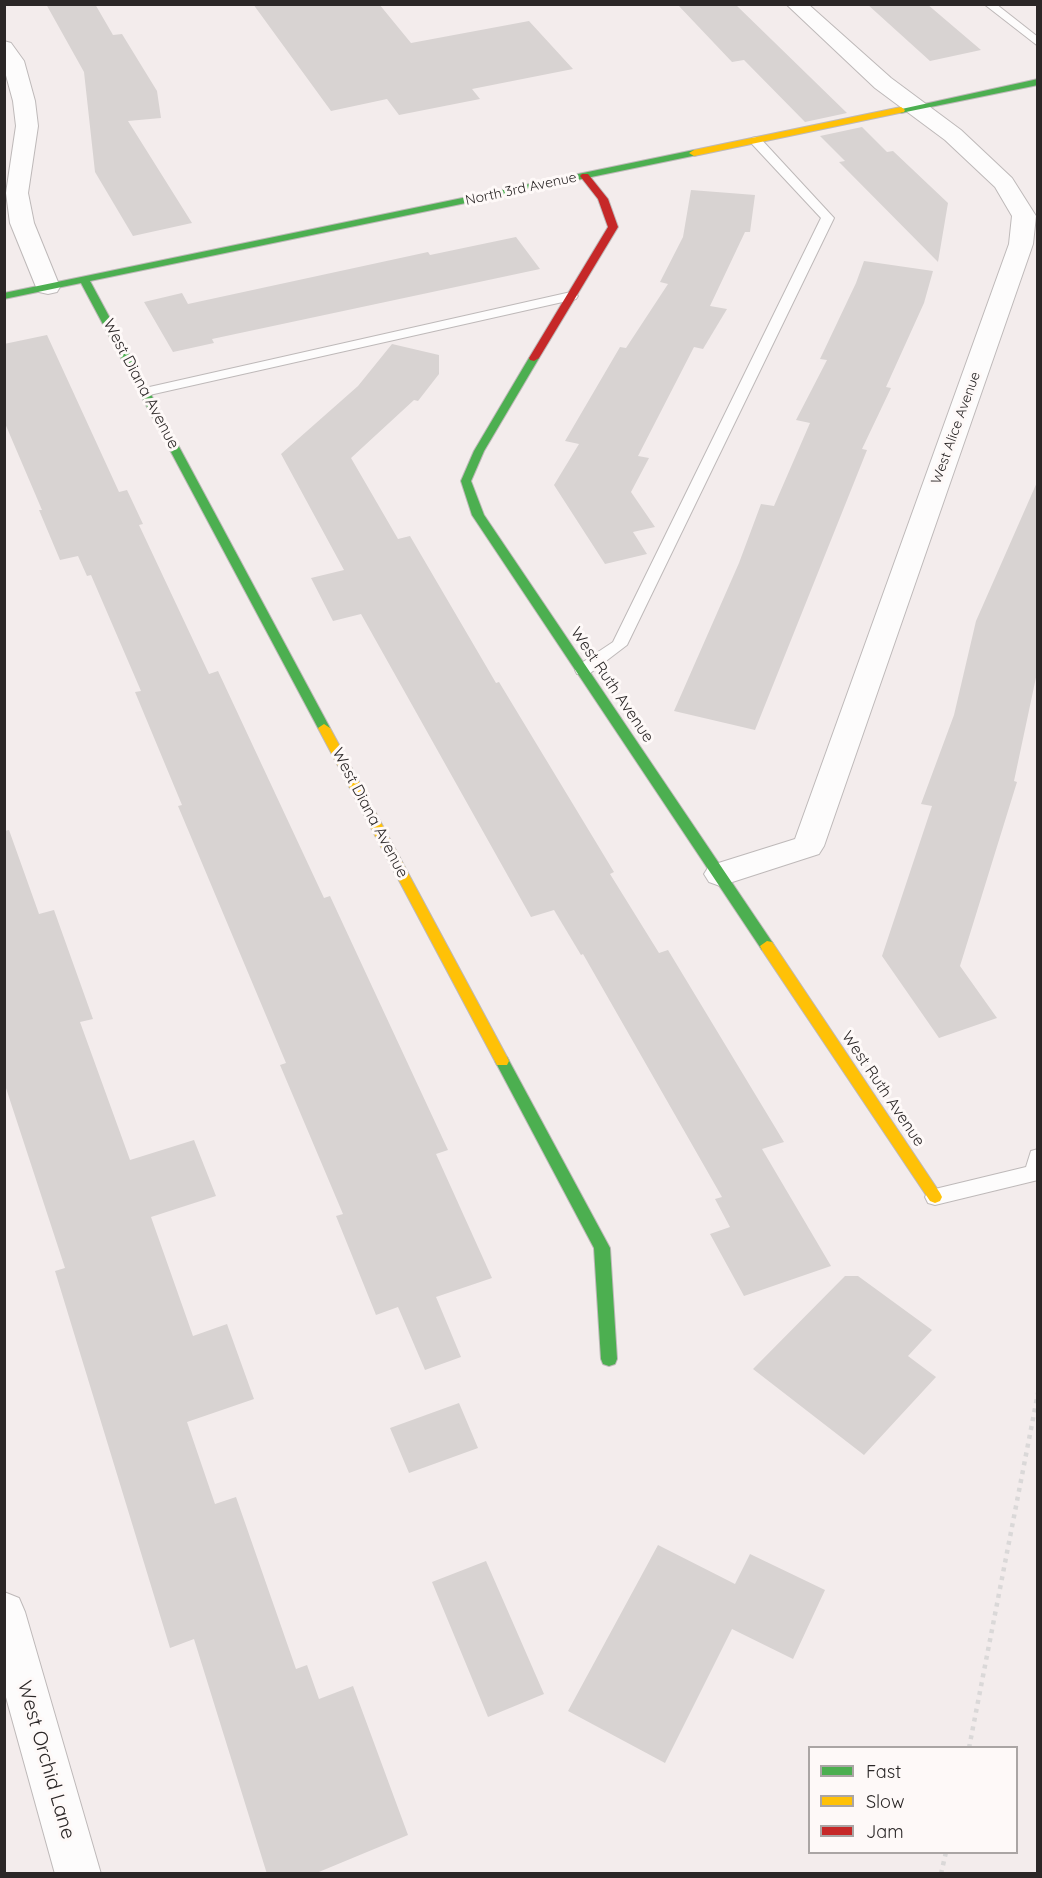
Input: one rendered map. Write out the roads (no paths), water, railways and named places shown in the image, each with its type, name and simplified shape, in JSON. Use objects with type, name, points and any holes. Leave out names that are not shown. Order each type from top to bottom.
[{"type":"street","name":"West Alice Avenue","points":[[720,874],[808,846],[1021,244],[1024,216],[1004,183],[953,135],[883,83],[796,4]]},
{"type":"street","points":[[4,47],[13,62],[24,101],[27,126],[17,193],[22,223],[48,287]]},
{"type":"street","name":"North 3rd Avenue","points":[[4,296],[1038,82]]},
{"type":"street","name":"West Ruth Avenue","points":[[585,176],[603,199],[613,227],[479,451],[466,482],[478,515],[935,1197]]},
{"type":"street","name":"West Diana Avenue","points":[[84,279],[602,1248],[609,1359]]},
{"type":"street","name":"West Orchid Lane","points":[[4,1612],[78,1874]]},
{"type":"lane","points":[[989,4],[1038,43]]},
{"type":"lane","points":[[583,670],[619,645],[828,218],[756,141]]},
{"type":"lane","points":[[145,392],[571,296]]},
{"type":"lane","points":[[935,1197],[1034,1173],[1038,1156]]}]
